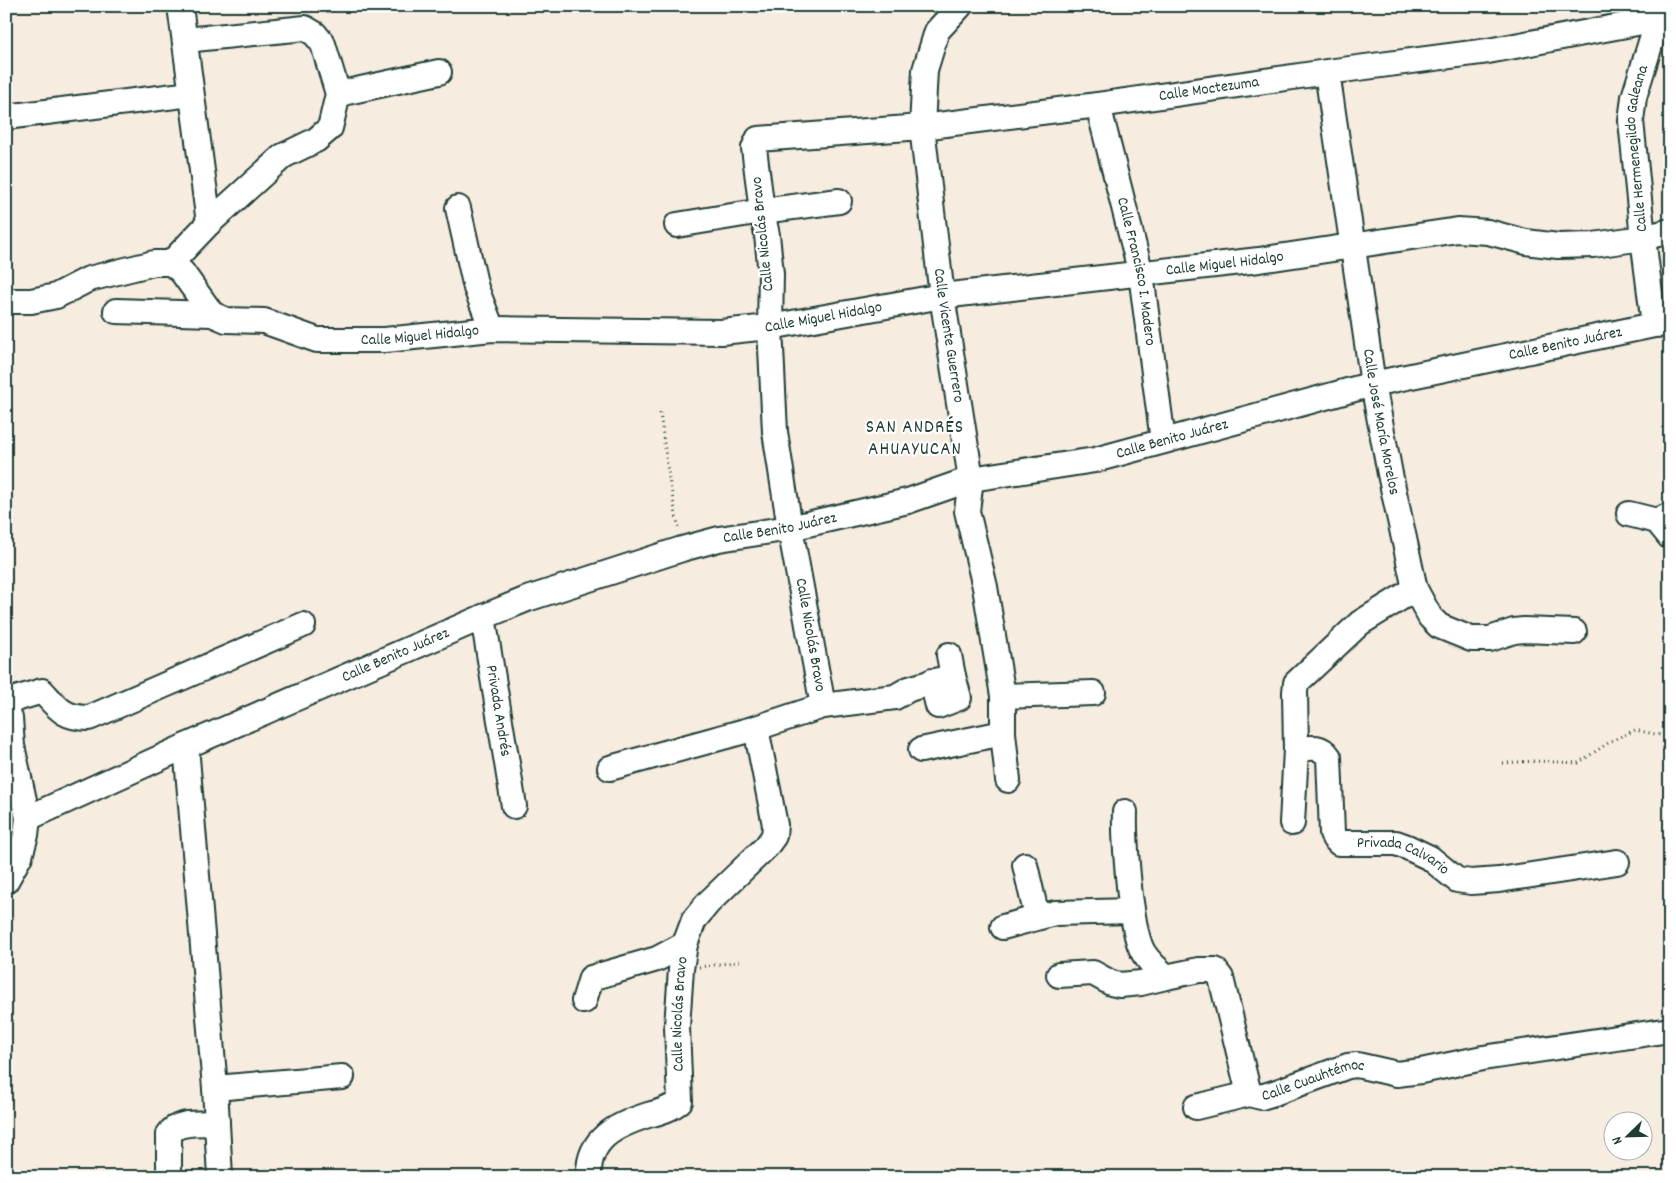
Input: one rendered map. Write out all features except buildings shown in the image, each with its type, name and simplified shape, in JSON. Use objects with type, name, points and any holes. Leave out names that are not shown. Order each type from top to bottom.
[{"type":"street","points":[[180,6],[209,223]]},
{"type":"street","points":[[937,31],[940,6]]},
{"type":"street","name":"Calle Vicente Guerrero","points":[[960,6],[937,31],[925,70],[922,127],[942,296],[971,478],[967,511],[985,587],[1003,696],[1003,732],[1008,780]]},
{"type":"street","name":"Calle Moctezuma","points":[[758,139],[922,127],[1098,105],[1488,51],[1657,13]]},
{"type":"street","name":"Calle Hermenegildo Galeana","points":[[1657,13],[1634,97],[1631,121],[1643,238],[1662,325]]},
{"type":"street","points":[[171,263],[209,223],[283,156],[316,140],[330,128],[338,94],[323,44],[315,34],[305,28],[185,40]]},
{"type":"street","points":[[338,94],[439,72]]},
{"type":"street","name":"Calle José María Morelos","points":[[1327,72],[1373,384],[1415,589],[1430,617],[1439,626],[1471,639],[1490,639],[1514,631],[1524,630],[1552,633],[1574,632]]},
{"type":"street","points":[[6,116],[191,94]]},
{"type":"street","name":"Calle Francisco I. Madero","points":[[1098,105],[1141,274],[1164,441]]},
{"type":"street","name":"Calle Nicolás Bravo","points":[[589,1177],[594,1150],[605,1134],[625,1122],[673,1107],[680,1101],[677,1028],[681,969],[685,944],[694,920],[708,903],[766,847],[774,836],[776,825],[756,728],[823,706],[790,528],[775,432],[770,327],[770,274],[767,235],[754,148],[758,139]]},
{"type":"street","points":[[677,225],[839,201]]},
{"type":"street","points":[[458,208],[476,288],[492,329]]},
{"type":"street","name":"Calle Miguel Hidalgo","points":[[116,311],[212,314],[226,320],[264,321],[317,340],[385,340],[492,329],[721,332],[770,327],[942,296],[1259,260],[1458,230],[1488,232],[1526,242],[1558,246],[1593,245],[1643,238],[1670,231]]},
{"type":"street","points":[[6,301],[31,301],[56,296],[89,279],[154,263],[171,263],[182,272],[212,314]]},
{"type":"street","name":"Calle Benito Juárez","points":[[28,818],[186,746],[483,617],[527,599],[682,549],[908,502],[971,478],[1095,460],[1373,384],[1662,325]]},
{"type":"street","points":[[1629,514],[1665,524]]},
{"type":"street","points":[[1292,823],[1296,750],[1294,692],[1296,683],[1360,623],[1415,589]]},
{"type":"street","name":"Privada Andrés","points":[[483,617],[514,806]]},
{"type":"street","points":[[6,702],[42,691],[60,710],[74,718],[89,718],[303,625]]},
{"type":"street","points":[[823,706],[895,697],[945,671],[938,706],[948,743]]},
{"type":"street","points":[[1003,696],[1093,693]]},
{"type":"street","points":[[6,712],[10,718],[12,746],[28,818],[26,835],[20,856],[6,881]]},
{"type":"street","points":[[610,768],[756,728]]},
{"type":"street","points":[[921,750],[1003,732]]},
{"type":"street","points":[[186,746],[215,1088],[220,1177]]},
{"type":"street","name":"Privada Calvario","points":[[1296,750],[1316,748],[1324,750],[1329,757],[1332,833],[1339,843],[1396,843],[1430,858],[1457,880],[1471,882],[1499,880],[1617,862]]},
{"type":"street","points":[[1125,812],[1124,841],[1135,926],[1141,949],[1150,963],[1166,976]]},
{"type":"street","points":[[1025,865],[1037,917]]},
{"type":"street","points":[[1003,927],[1054,913],[1132,911]]},
{"type":"street","points":[[584,1001],[591,978],[657,959],[685,944]]},
{"type":"street","name":"Calle Cuauhtémoc","points":[[1166,976],[1199,970],[1215,970],[1221,978],[1249,1094],[1261,1097],[1274,1094],[1348,1066],[1396,1074],[1422,1071],[1492,1057],[1670,1030]]},
{"type":"street","points":[[1059,975],[1093,973],[1111,983],[1120,985],[1140,983],[1166,976]]},
{"type":"street","points":[[215,1088],[342,1077]]},
{"type":"street","points":[[1196,1107],[1249,1094]]},
{"type":"street","points":[[169,1177],[169,1134],[172,1128],[179,1125],[217,1123]]},
{"type":"path","points":[[660,412],[669,479],[682,549]]},
{"type":"path","points":[[1503,763],[1535,761],[1578,763],[1614,740],[1635,730],[1670,737]]},
{"type":"path","points":[[681,969],[742,961]]},
{"type":"district","name":"SAN ANDRÉS AHUAYUCAN","points":[[915,439]]}]
